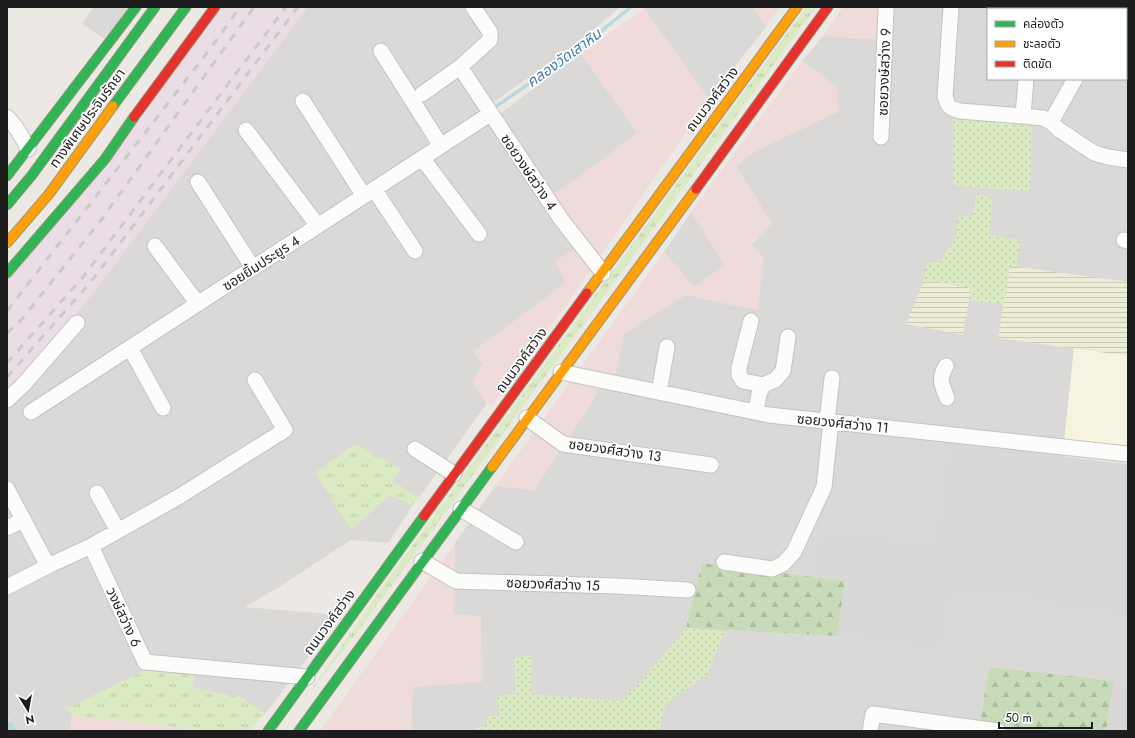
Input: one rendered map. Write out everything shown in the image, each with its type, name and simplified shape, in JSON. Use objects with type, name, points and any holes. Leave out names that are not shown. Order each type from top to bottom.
[{"type":"main road","points":[[7,176],[136,7]]},
{"type":"main road","name":"ทางพิเศษประจิมรัถยา","points":[[7,205],[32,175],[155,7]]},
{"type":"main road","name":"ทางพิเศษประจิมรัถยา","points":[[7,241],[49,194],[186,7]]},
{"type":"main road","points":[[7,273],[105,159],[148,97],[215,7]]},
{"type":"main road","name":"ถนนวงศ์สว่าง","points":[[268,731],[454,474],[797,7]]},
{"type":"main road","points":[[299,731],[828,7]]},
{"type":"main road","points":[[7,241],[165,20]]},
{"type":"street","points":[[422,94],[460,67],[490,40],[490,32],[473,7]]},
{"type":"street","name":"ซอยวงษ์สว่าง 9","points":[[881,137],[886,7]]},
{"type":"street","points":[[951,7],[945,96],[948,105],[952,109],[960,111],[1043,118],[1094,153],[1128,160]]},
{"type":"street","points":[[381,51],[441,146]]},
{"type":"street","name":"ซอยวงษ์สว่าง 4","points":[[460,67],[561,219],[602,273]]},
{"type":"street","points":[[1023,116],[1026,80]]},
{"type":"street","points":[[1050,122],[1074,80]]},
{"type":"street","points":[[303,101],[369,192],[415,251]]},
{"type":"street","name":"ซอยยิ้มประยูร 4","points":[[31,412],[490,114]]},
{"type":"street","points":[[7,117],[21,133],[28,149]]},
{"type":"street","points":[[246,130],[318,226]]},
{"type":"street","points":[[422,158],[479,234]]},
{"type":"street","points":[[198,182],[253,268]]},
{"type":"street","points":[[155,246],[198,304]]},
{"type":"street","points":[[751,321],[739,368],[739,375],[743,381],[763,385],[775,380],[783,371],[788,337]]},
{"type":"street","points":[[7,400],[23,385],[77,323]]},
{"type":"street","points":[[659,392],[667,347]]},
{"type":"street","points":[[130,348],[163,408]]},
{"type":"street","points":[[946,366],[941,374],[941,383],[947,398]]},
{"type":"street","name":"ซอยวงศ์สว่าง 11","points":[[561,372],[769,415],[1128,454]]},
{"type":"street","points":[[724,562],[772,569],[784,564],[794,552],[824,487],[832,378]]},
{"type":"street","points":[[7,587],[91,546],[180,496],[285,430],[255,380]]},
{"type":"street","points":[[756,412],[759,394],[763,385]]},
{"type":"street","name":"ซอยวงศ์สว่าง 13","points":[[527,418],[563,444],[711,465]]},
{"type":"street","points":[[415,449],[454,474]]},
{"type":"street","points":[[7,489],[48,566]]},
{"type":"street","points":[[98,492],[118,530]]},
{"type":"street","points":[[461,509],[516,542]]},
{"type":"street","points":[[7,528],[23,520]]},
{"type":"street","name":"วงษ์สว่าง 6","points":[[91,546],[145,662],[307,677]]},
{"type":"street","name":"ซอยวงศ์สว่าง 15","points":[[422,561],[456,580],[688,590]]},
{"type":"street","points":[[870,731],[873,714],[998,731]]},
{"type":"shaded area","points":[[93,7],[129,7],[105,39],[82,24]]},
{"type":"shaded area","points":[[222,7],[308,7],[99,286],[21,380],[7,394],[7,280]]},
{"type":"shaded area","points":[[308,7],[620,7],[575,45],[491,104],[497,116],[581,53],[637,133],[577,179],[543,200],[577,247],[566,283],[474,351],[483,364],[473,382],[487,403],[419,498],[392,481],[400,469],[355,444],[390,495],[413,505],[388,543],[351,540],[279,587],[245,607],[340,615],[265,714],[240,697],[192,688],[196,673],[65,709],[72,715],[70,731],[16,731],[7,716],[7,394],[100,284]]},
{"type":"shaded area","points":[[646,7],[752,7],[766,27],[709,99],[644,9]]},
{"type":"shaded area","points":[[752,7],[780,7],[766,27]]},
{"type":"shaded area","points":[[843,7],[883,7],[877,15],[876,39],[823,36]]},
{"type":"shaded area","points":[[883,7],[1128,7],[1128,282],[1010,266],[999,338],[1074,348],[1063,457],[950,444],[933,540],[819,530],[807,576],[702,563],[686,628],[837,636],[941,653],[953,592],[1019,598],[1026,594],[1038,606],[1128,618],[1128,683],[989,667],[980,722],[1053,731],[411,731],[412,687],[453,614],[455,543],[495,486],[534,490],[585,413],[598,390],[615,376],[624,333],[686,295],[758,310],[751,245],[772,224],[736,166],[837,87],[802,61],[823,36],[876,39],[877,15]]},
{"type":"shaded area","points":[[644,9],[709,99],[579,287],[491,408],[473,382],[483,364],[473,351],[566,283],[555,261],[577,247],[543,200],[577,179],[637,133],[581,53]]},
{"type":"shaded area","points":[[802,61],[837,87],[838,112],[750,154],[736,166],[772,224],[751,244],[764,258],[758,310],[686,295],[624,333],[615,376],[598,390],[585,413],[534,490],[495,486],[664,252],[694,287],[725,265],[691,212]]},
{"type":"shaded area","points":[[691,212],[726,265],[694,287],[664,252]]},
{"type":"shaded area","points":[[1074,348],[1128,356],[1128,448],[1064,442]]},
{"type":"shaded area","points":[[949,443],[1128,464],[1128,618],[1038,606],[1026,594],[1019,598],[953,592],[941,653],[837,636],[845,581],[807,576],[819,530],[933,540]]},
{"type":"shaded area","points":[[455,543],[453,614],[481,616],[482,682],[413,687],[411,731],[320,731]]},
{"type":"shaded area","points":[[1114,681],[1128,683],[1128,731],[1106,731]]},
{"type":"shaded area","points":[[72,715],[212,731],[70,731]]},
{"type":"green space","points":[[806,7],[816,7],[360,629],[304,700],[398,565]]},
{"type":"green space","points":[[954,116],[1032,122],[1030,191],[953,186]]},
{"type":"green space","points":[[976,194],[993,198],[989,234],[1020,241],[1017,267],[1010,267],[1004,304],[969,300],[971,288],[924,280],[926,263],[940,262],[956,236],[958,216],[972,217]]},
{"type":"green space","points":[[1010,266],[1128,282],[1128,356],[998,338]]},
{"type":"green space","points":[[924,280],[971,288],[963,335],[906,324]]},
{"type":"green space","points":[[355,444],[401,469],[392,481],[419,498],[413,505],[390,495],[351,530],[315,473]]},
{"type":"green space","points":[[702,563],[845,581],[837,636],[686,628]]},
{"type":"green space","points":[[686,628],[725,631],[707,675],[666,703],[659,731],[468,731],[487,725],[486,716],[500,716],[497,696],[516,694],[514,658],[532,655],[531,694],[621,701],[644,678]]},
{"type":"green space","points":[[989,667],[1114,681],[1106,731],[1053,731],[980,722]]},
{"type":"green space","points":[[145,670],[196,673],[192,688],[240,697],[265,714],[248,731],[212,731],[72,715],[65,709]]},
{"type":"waterway","name":"คลองวัดเสาหิน","points":[[495,107],[573,54],[631,7]]},
{"type":"waterway","points":[[7,727],[9,731]]},
{"type":"railway","points":[[7,311],[210,49],[240,7]]},
{"type":"railway","points":[[7,333],[22,319],[102,219],[254,7]]},
{"type":"railway","points":[[7,363],[83,277],[286,7]]},
{"type":"railway","points":[[7,377],[90,283],[298,7]]},
{"type":"traffic: fast","points":[[7,176],[136,7]]},
{"type":"traffic: fast","points":[[7,205],[32,175],[155,7]]},
{"type":"traffic: fast","points":[[113,106],[186,7]]},
{"type":"traffic: fast","points":[[7,273],[105,159],[134,117]]},
{"type":"traffic: fast","points":[[299,731],[492,467]]},
{"type":"traffic: fast","points":[[268,731],[424,516]]},
{"type":"traffic: slow","points":[[587,293],[797,7]]},
{"type":"traffic: slow","points":[[7,243],[49,194],[113,106]]},
{"type":"traffic: slow","points":[[492,467],[696,189]]},
{"type":"traffic: jam","points":[[134,117],[215,7]]},
{"type":"traffic: jam","points":[[696,189],[828,7]]},
{"type":"traffic: jam","points":[[424,516],[587,293]]}]
